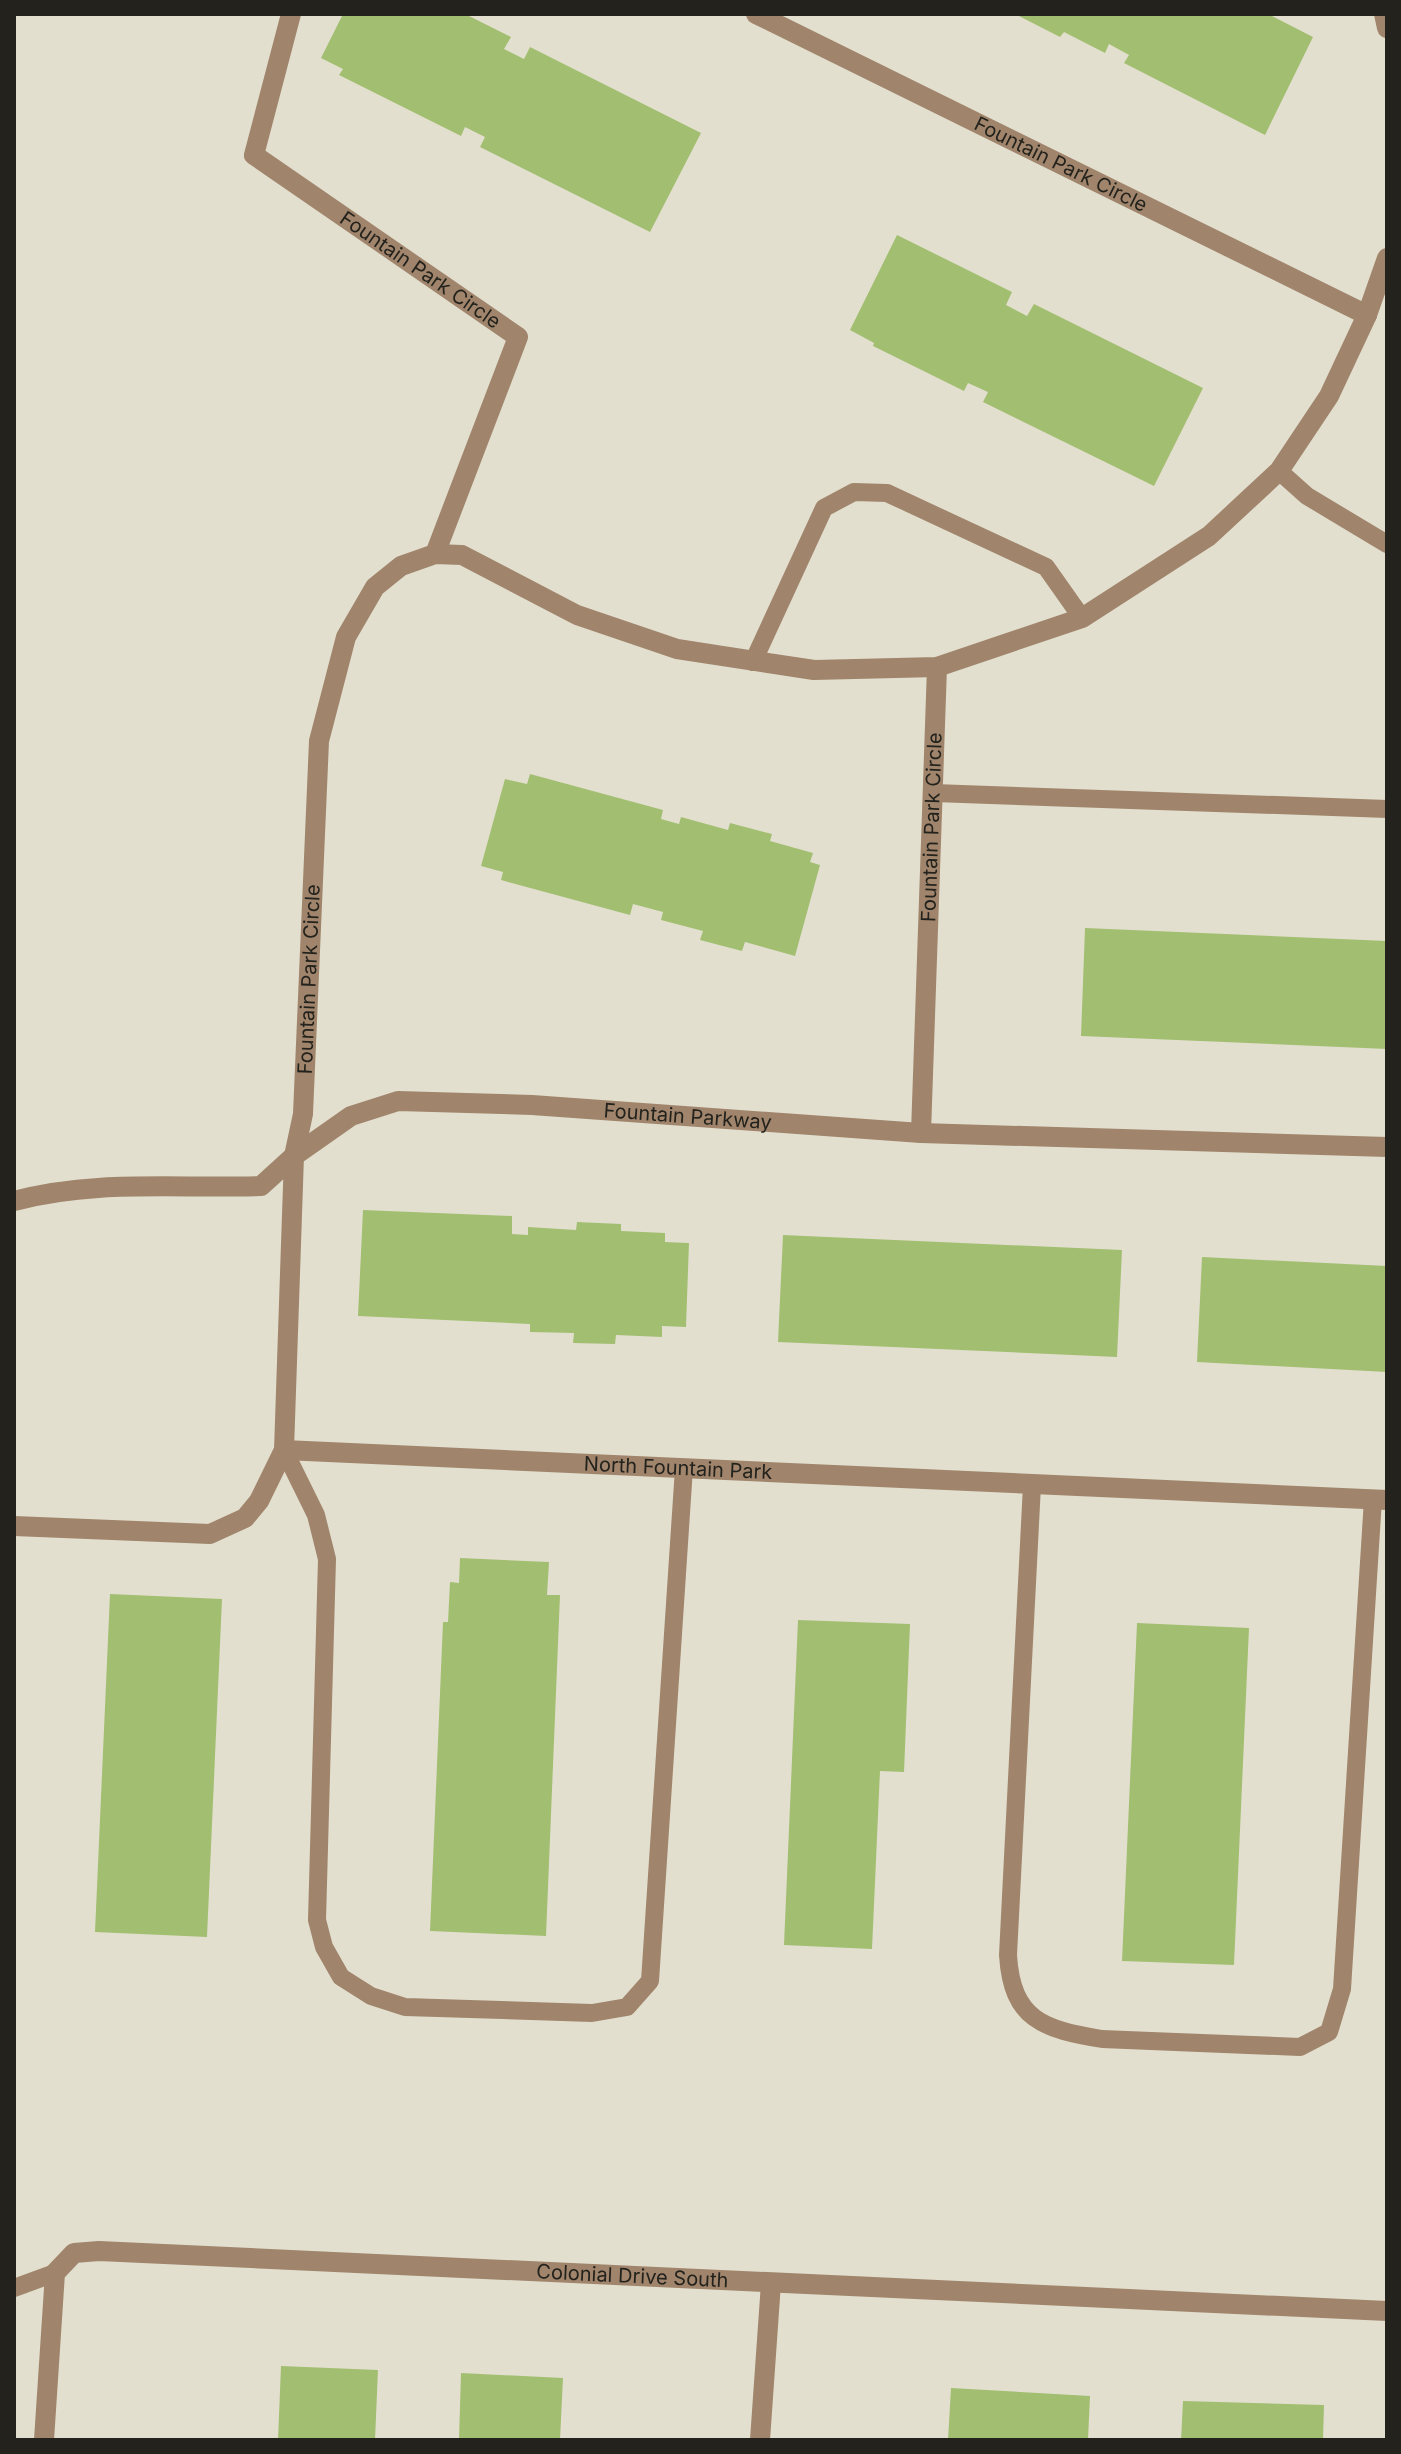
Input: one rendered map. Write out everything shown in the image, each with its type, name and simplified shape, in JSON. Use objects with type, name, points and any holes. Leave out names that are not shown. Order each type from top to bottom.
[{"type":"street","name":"Fountain Park Circle","points":[[284,1450],[294,1156],[303,1114],[319,741],[346,637],[375,587],[401,566],[435,554],[518,337],[254,155],[291,14]]},
{"type":"street","name":"Fountain Park Circle","points":[[756,14],[1367,315]]},
{"type":"street","points":[[1384,14],[1387,28]]},
{"type":"street","points":[[435,554],[462,555],[577,615],[677,649],[814,670],[937,667],[1082,618],[1209,536],[1279,471],[1329,396],[1367,315],[1387,258]]},
{"type":"street","name":"Fountain Park Circle","points":[[921,1133],[937,667]]},
{"type":"street","name":"Fountain Parkway","points":[[14,1201],[44,1193],[112,1186],[261,1186],[294,1156],[351,1116],[398,1101],[532,1105],[921,1133],[1387,1147]]},
{"type":"street","points":[[14,1526],[210,1534],[245,1518],[259,1501],[284,1450]]},
{"type":"street","name":"North Fountain Park","points":[[284,1450],[1380,1500]]},
{"type":"street","name":"Colonial Drive South","points":[[55,2273],[74,2253],[99,2251],[1387,2311]]},
{"type":"street","points":[[44,2440],[55,2273]]},
{"type":"street","points":[[760,2440],[771,2283]]},
{"type":"lane","points":[[1279,471],[1307,496],[1387,544]]},
{"type":"lane","points":[[753,662],[824,508],[854,492],[887,493],[1046,567],[1082,618]]},
{"type":"lane","points":[[934,793],[1387,809]]},
{"type":"lane","points":[[284,1450],[316,1515],[327,1559],[317,1920],[324,1947],[341,1977],[371,1996],[405,2007],[592,2013],[627,2007],[650,1981],[684,1468]]},
{"type":"lane","points":[[1032,1485],[1008,1955],[1013,1993],[1021,2008],[1042,2024],[1072,2034],[1102,2039],[1269,2047],[1314,2043],[1329,2032],[1337,2014],[1380,1500]]},
{"type":"lane","points":[[14,2288],[55,2273]]},
{"type":"building","points":[[343,14],[465,14],[511,37],[504,49],[524,59],[530,47],[701,133],[650,232],[480,147],[485,137],[465,127],[461,136],[339,75],[343,69],[321,58]]},
{"type":"building","points":[[1015,14],[1268,14],[1313,37],[1265,135],[1124,63],[1129,55],[1109,44],[1105,53],[1064,32],[1060,37]]},
{"type":"building","points":[[897,235],[1012,292],[1006,305],[1027,316],[1034,304],[1203,388],[1154,486],[983,402],[988,392],[968,383],[964,391],[873,346],[874,343],[850,330]]},
{"type":"building","points":[[530,774],[663,810],[661,819],[679,824],[681,817],[728,830],[730,823],[772,834],[770,841],[813,853],[810,862],[820,865],[795,956],[745,942],[742,951],[700,940],[703,931],[661,920],[663,912],[633,904],[630,915],[501,880],[503,872],[481,866],[505,779],[527,784]]},
{"type":"building","points":[[1085,928],[1387,941],[1387,1049],[1081,1036]]},
{"type":"building","points":[[363,1210],[512,1216],[512,1234],[528,1235],[528,1227],[576,1230],[577,1222],[621,1224],[621,1231],[665,1233],[665,1242],[689,1243],[686,1327],[662,1326],[662,1337],[616,1335],[615,1344],[573,1343],[574,1333],[530,1332],[530,1324],[358,1316]]},
{"type":"building","points":[[783,1235],[1122,1250],[1117,1357],[778,1342]]},
{"type":"building","points":[[1202,1257],[1387,1266],[1387,1372],[1197,1362]]},
{"type":"building","points":[[460,1558],[549,1562],[547,1595],[560,1595],[546,1936],[430,1931],[443,1622],[448,1622],[450,1582],[459,1583]]},
{"type":"building","points":[[110,1594],[222,1599],[207,1937],[95,1932]]},
{"type":"building","points":[[798,1620],[910,1624],[904,1772],[880,1771],[872,1949],[784,1945]]},
{"type":"building","points":[[1137,1623],[1249,1628],[1234,1965],[1122,1961]]},
{"type":"building","points":[[281,2366],[378,2370],[375,2440],[278,2440]]},
{"type":"building","points":[[461,2373],[563,2378],[560,2440],[459,2440]]},
{"type":"building","points":[[951,2388],[1090,2396],[1088,2440],[948,2440]]},
{"type":"building","points":[[1183,2401],[1324,2405],[1323,2440],[1181,2440]]}]
